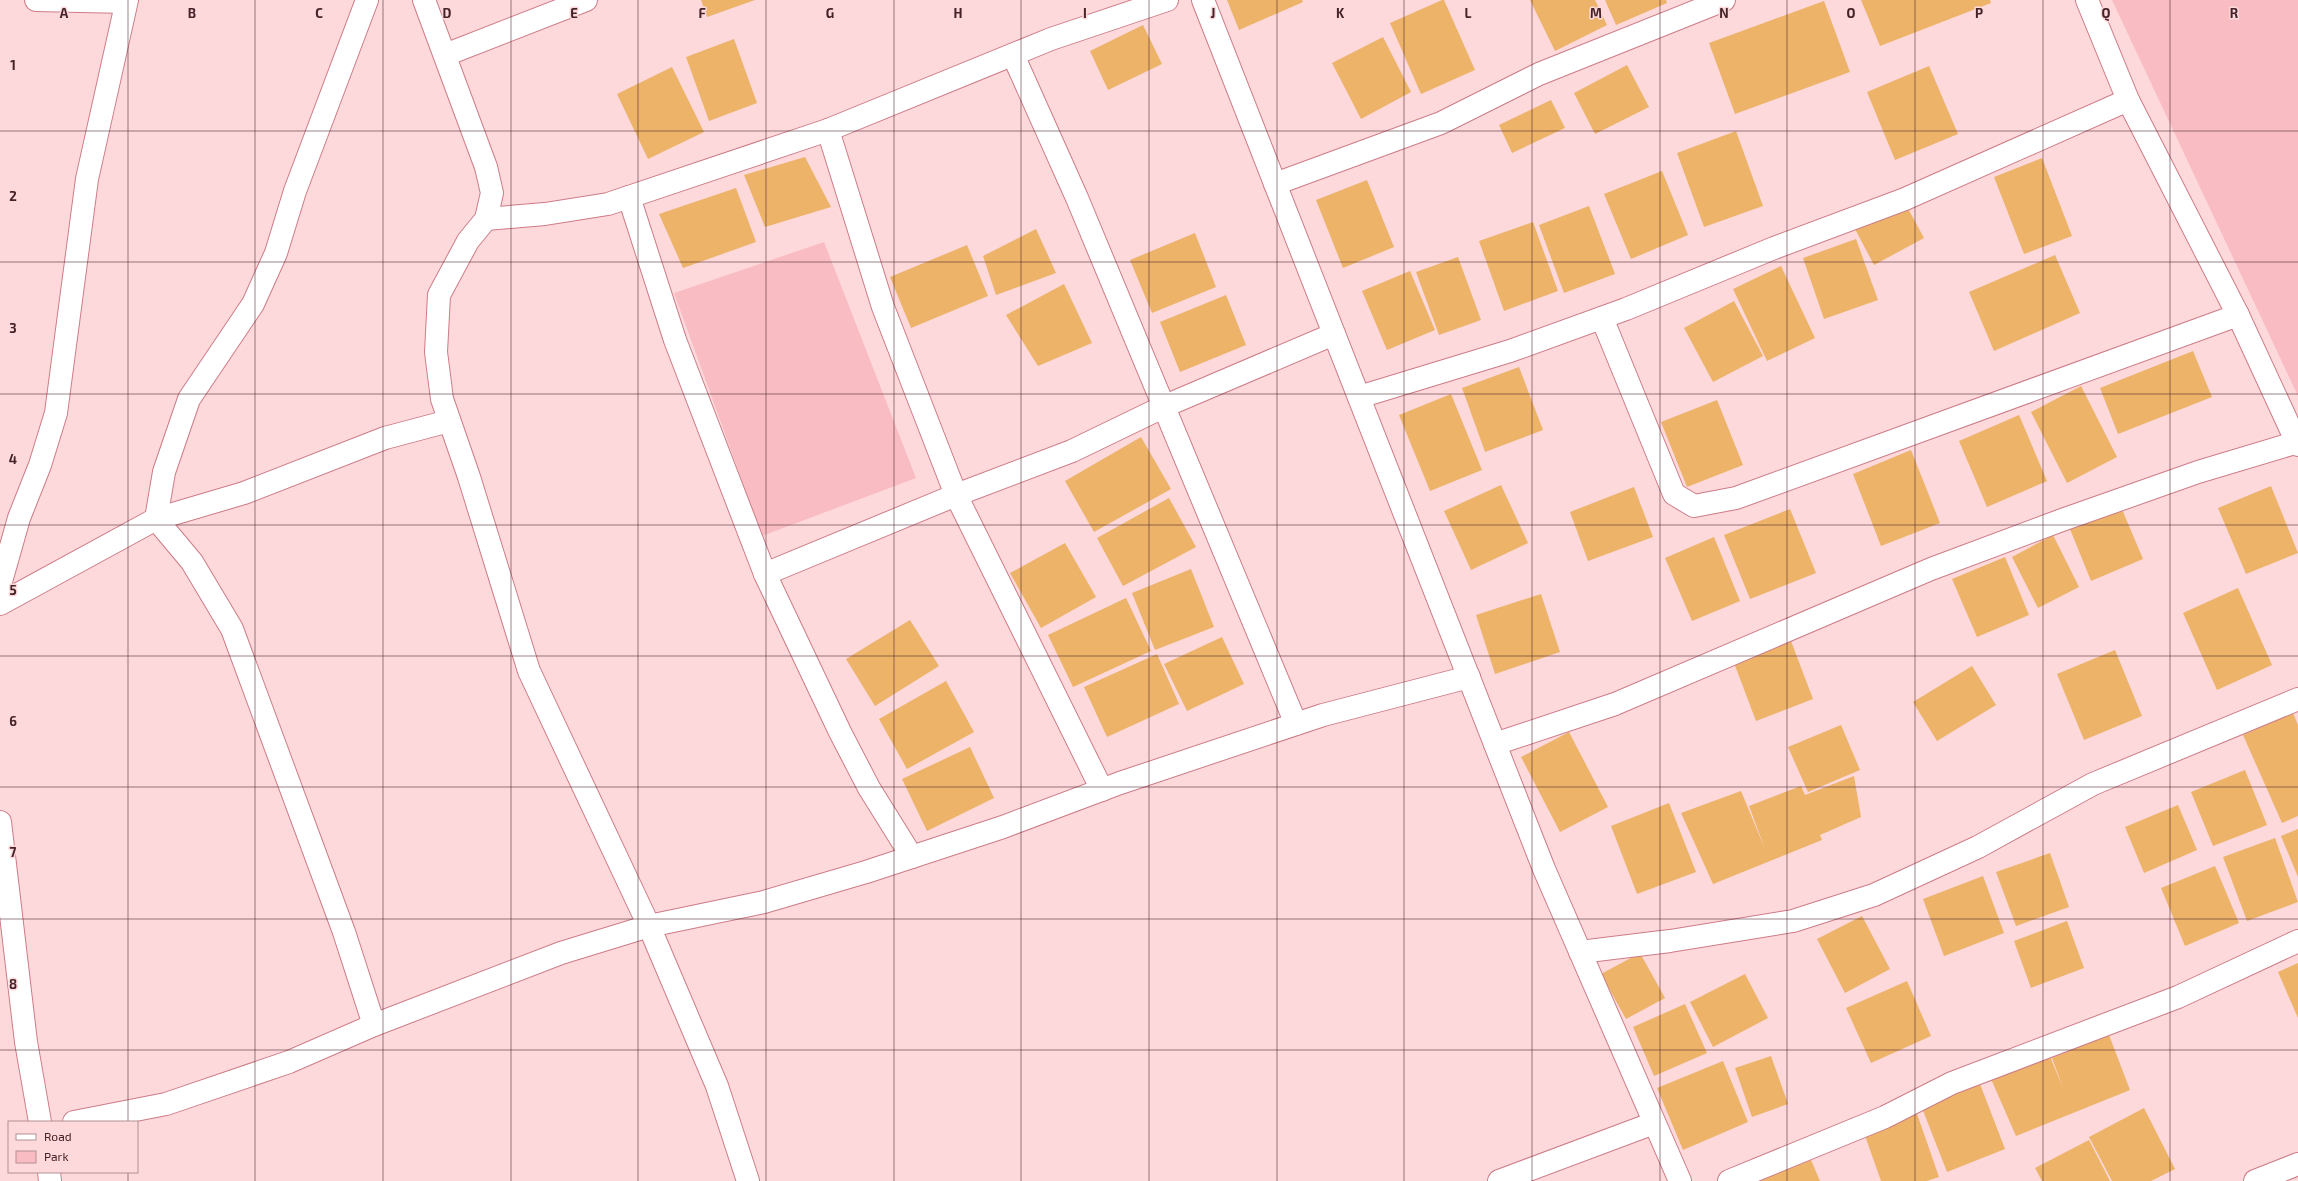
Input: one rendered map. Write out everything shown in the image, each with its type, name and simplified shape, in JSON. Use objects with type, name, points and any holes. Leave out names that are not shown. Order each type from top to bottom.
[{"type":"street","points":[[0,585],[19,518],[40,465],[56,413],[87,179],[126,1],[36,0]]},
{"type":"street","points":[[367,0],[295,191],[276,253],[253,304],[189,399],[164,472],[156,519],[192,562],[232,629],[333,903],[374,1025]]},
{"type":"street","points":[[424,0],[486,167],[492,193],[486,218],[468,241],[439,295],[436,352],[442,399],[528,672],[648,926],[717,1086],[748,1181]]},
{"type":"street","points":[[445,55],[586,0]]},
{"type":"street","points":[[486,218],[545,214],[608,204],[828,130],[1051,39],[1167,0]]},
{"type":"street","points":[[1203,0],[1544,869],[1680,1181]]},
{"type":"street","points":[[1275,184],[1441,123],[1539,74],[1724,0]]},
{"type":"street","points":[[1495,744],[1615,704],[1945,563],[2198,472],[2298,443],[2238,314],[2128,100],[2087,0]]},
{"type":"street","points":[[1013,55],[1077,198],[1165,406],[1296,724]]},
{"type":"street","points":[[1359,397],[1510,351],[1602,318],[1774,248],[1905,199],[2128,100]]},
{"type":"street","points":[[828,130],[883,307],[956,495],[1102,790]]},
{"type":"street","points":[[629,197],[675,340],[765,574],[840,732],[869,788],[912,857]]},
{"type":"street","points":[[1602,318],[1674,494],[1694,506],[1736,498],[2238,314]]},
{"type":"street","points":[[765,574],[956,495],[1072,451],[1165,406],[1334,334]]},
{"type":"street","points":[[0,604],[156,519],[244,493],[385,438],[449,421]]},
{"type":"street","points":[[79,1121],[166,1104],[289,1062],[374,1025],[561,953],[648,926],[764,902],[912,857],[1003,827],[1102,790],[1323,715],[1469,677]]},
{"type":"street","points":[[1580,952],[1670,941],[1793,921],[1874,895],[1978,847],[2093,784],[2298,699]]},
{"type":"street","points":[[0,822],[26,1042],[40,1121]]},
{"type":"street","points":[[1729,1181],[1885,1118],[1952,1083],[2178,997],[2298,941]]},
{"type":"street","points":[[1499,1181],[1654,1123]]},
{"type":"street","points":[[2255,1181],[2298,1164]]},
{"type":"green space","points":[[2112,0],[2298,0],[2298,396]]},
{"type":"green space","points":[[824,242],[916,478],[762,536],[674,293]]},
{"type":"building","points":[[701,0],[755,0],[707,17]]},
{"type":"building","points":[[1227,0],[1302,0],[1303,2],[1239,30]]},
{"type":"building","points":[[1444,0],[1475,70],[1421,94],[1390,23]]},
{"type":"building","points":[[1530,0],[1595,0],[1607,25],[1555,51]]},
{"type":"building","points":[[1605,0],[1666,0],[1667,3],[1616,25]]},
{"type":"building","points":[[1861,0],[1990,0],[1991,3],[1880,46]]},
{"type":"building","points":[[1824,1],[1850,72],[1735,114],[1709,43]]},
{"type":"building","points":[[1143,25],[1162,64],[1108,90],[1090,51]]},
{"type":"building","points":[[1383,37],[1411,92],[1361,119],[1332,63]]},
{"type":"building","points":[[734,39],[757,103],[709,121],[686,57]]},
{"type":"building","points":[[1627,65],[1649,107],[1595,134],[1574,93]]},
{"type":"building","points":[[1929,66],[1958,134],[1895,160],[1867,92]]},
{"type":"building","points":[[672,67],[704,132],[648,159],[617,94]]},
{"type":"building","points":[[1551,100],[1565,128],[1512,153],[1499,125]]},
{"type":"building","points":[[1736,131],[1763,206],[1704,227],[1677,153]]},
{"type":"building","points":[[805,157],[831,207],[765,227],[744,175]]},
{"type":"building","points":[[2042,158],[2072,236],[2024,254],[1994,177]]},
{"type":"building","points":[[1662,171],[1688,235],[1631,259],[1604,194]]},
{"type":"building","points":[[1367,180],[1394,247],[1343,268],[1316,200]]},
{"type":"building","points":[[736,188],[756,242],[683,268],[659,214]]},
{"type":"building","points":[[1905,203],[1924,238],[1874,265],[1855,229]]},
{"type":"building","points":[[1589,206],[1615,274],[1564,293],[1539,225]]},
{"type":"building","points":[[1533,222],[1558,291],[1504,311],[1479,241]]},
{"type":"building","points":[[1036,229],[1056,273],[996,295],[983,256]]},
{"type":"building","points":[[1195,233],[1216,287],[1152,313],[1130,260]]},
{"type":"building","points":[[1856,239],[1878,300],[1824,319],[1803,258]]},
{"type":"building","points":[[967,245],[988,296],[911,328],[890,277]]},
{"type":"building","points":[[2055,255],[2080,313],[1994,351],[1969,292]]},
{"type":"building","points":[[1458,257],[1481,320],[1439,335],[1416,272]]},
{"type":"building","points":[[1781,266],[1815,338],[1767,361],[1733,289]]},
{"type":"building","points":[[1410,271],[1435,330],[1387,350],[1362,291]]},
{"type":"building","points":[[1064,284],[1092,343],[1038,366],[1006,315]]},
{"type":"building","points":[[1226,295],[1246,345],[1180,372],[1160,322]]},
{"type":"building","points":[[1734,301],[1763,356],[1713,382],[1684,328]]},
{"type":"building","points":[[2193,351],[2212,397],[2118,434],[2100,388]]},
{"type":"building","points":[[1519,367],[1543,430],[1485,452],[1462,388]]},
{"type":"building","points":[[2081,386],[2117,457],[2067,483],[2031,412]]},
{"type":"building","points":[[1451,394],[1482,470],[1430,491],[1399,415]]},
{"type":"building","points":[[1717,400],[1743,465],[1687,487],[1661,422]]},
{"type":"building","points":[[2019,415],[2047,481],[1987,507],[1959,441]]},
{"type":"building","points":[[1141,437],[1171,489],[1094,532],[1065,481]]},
{"type":"building","points":[[1911,450],[1940,523],[1881,546],[1853,474]]},
{"type":"building","points":[[1501,485],[1528,543],[1471,570],[1444,511]]},
{"type":"building","points":[[2271,486],[2298,553],[2246,574],[2218,508]]},
{"type":"building","points":[[1634,487],[1653,537],[1588,561],[1570,512]]},
{"type":"building","points":[[1169,498],[1196,547],[1123,586],[1097,538]]},
{"type":"building","points":[[2121,507],[2143,559],[2091,581],[2070,529]]},
{"type":"building","points":[[1790,509],[1816,573],[1750,599],[1724,535]]},
{"type":"building","points":[[2053,535],[2079,587],[2038,608],[2012,557]]},
{"type":"building","points":[[1714,537],[1740,601],[1692,621],[1665,558]]},
{"type":"building","points":[[1065,543],[1096,597],[1041,628],[1010,573]]},
{"type":"building","points":[[2005,557],[2029,615],[1977,637],[1952,579]]},
{"type":"building","points":[[1191,569],[1214,627],[1155,650],[1132,593]]},
{"type":"building","points":[[2238,588],[2272,665],[2217,690],[2183,613]]},
{"type":"building","points":[[1541,594],[1560,652],[1495,674],[1476,615]]},
{"type":"building","points":[[1126,598],[1151,651],[1073,687],[1048,635]]},
{"type":"building","points":[[910,620],[939,666],[875,706],[846,659]]},
{"type":"building","points":[[1222,637],[1244,684],[1187,711],[1164,664]]},
{"type":"building","points":[[1791,641],[1813,699],[1756,721],[1734,663]]},
{"type":"building","points":[[2115,650],[2142,716],[2084,740],[2057,674]]},
{"type":"building","points":[[1157,654],[1179,704],[1107,737],[1084,687]]},
{"type":"building","points":[[1972,666],[1996,705],[1937,741],[1913,702]]},
{"type":"building","points":[[946,681],[974,732],[907,769],[879,719]]},
{"type":"building","points":[[2293,713],[2298,725],[2298,816],[2282,823],[2243,735]]},
{"type":"building","points":[[1841,725],[1860,770],[1808,792],[1788,747]]},
{"type":"building","points":[[1569,732],[1608,807],[1560,832],[1521,757]]},
{"type":"building","points":[[970,747],[994,798],[927,831],[902,779]]},
{"type":"building","points":[[2245,770],[2267,825],[2213,846],[2191,792]]},
{"type":"building","points":[[1854,776],[1861,817],[1820,835],[1822,840],[1713,884],[1681,813],[1741,791],[1765,849],[1749,806],[1801,786],[1805,795]]},
{"type":"building","points":[[1669,803],[1696,872],[1637,894],[1611,826]]},
{"type":"building","points":[[2178,805],[2197,850],[2144,873],[2125,827]]},
{"type":"building","points":[[2298,829],[2298,877],[2281,836]]},
{"type":"building","points":[[2275,838],[2298,902],[2247,921],[2223,857]]},
{"type":"building","points":[[2050,853],[2069,907],[2016,926],[1996,872]]},
{"type":"building","points":[[2215,866],[2239,923],[2185,946],[2161,888]]},
{"type":"building","points":[[1983,876],[2004,933],[1944,956],[1923,899]]},
{"type":"building","points":[[1862,916],[1890,969],[1845,993],[1817,939]]},
{"type":"building","points":[[2067,921],[2084,968],[2031,988],[2014,941]]},
{"type":"building","points":[[1640,953],[1665,998],[1626,1019],[1601,974]]},
{"type":"building","points":[[2298,963],[2298,1018],[2278,972]]},
{"type":"building","points":[[1745,974],[1768,1018],[1713,1047],[1690,1002]]},
{"type":"building","points":[[1907,981],[1931,1036],[1871,1063],[1846,1008]]},
{"type":"building","points":[[1685,1004],[1707,1053],[1654,1076],[1633,1027]]},
{"type":"building","points":[[2109,1035],[2130,1090],[2016,1136],[1991,1079],[2049,1054],[2063,1088],[2052,1058]]},
{"type":"building","points":[[1771,1056],[1788,1104],[1752,1117],[1735,1068]]},
{"type":"building","points":[[1723,1061],[1748,1122],[1683,1150],[1657,1088]]},
{"type":"building","points":[[1980,1084],[2005,1149],[1947,1172],[1922,1108]]},
{"type":"building","points":[[2144,1108],[2175,1169],[2151,1181],[2112,1181],[2089,1137]]},
{"type":"building","points":[[1916,1111],[1939,1177],[1927,1181],[1881,1181],[1863,1130]]},
{"type":"building","points":[[2089,1140],[2110,1181],[2042,1181],[2035,1168]]},
{"type":"building","points":[[1811,1160],[1820,1181],[1759,1181]]}]
